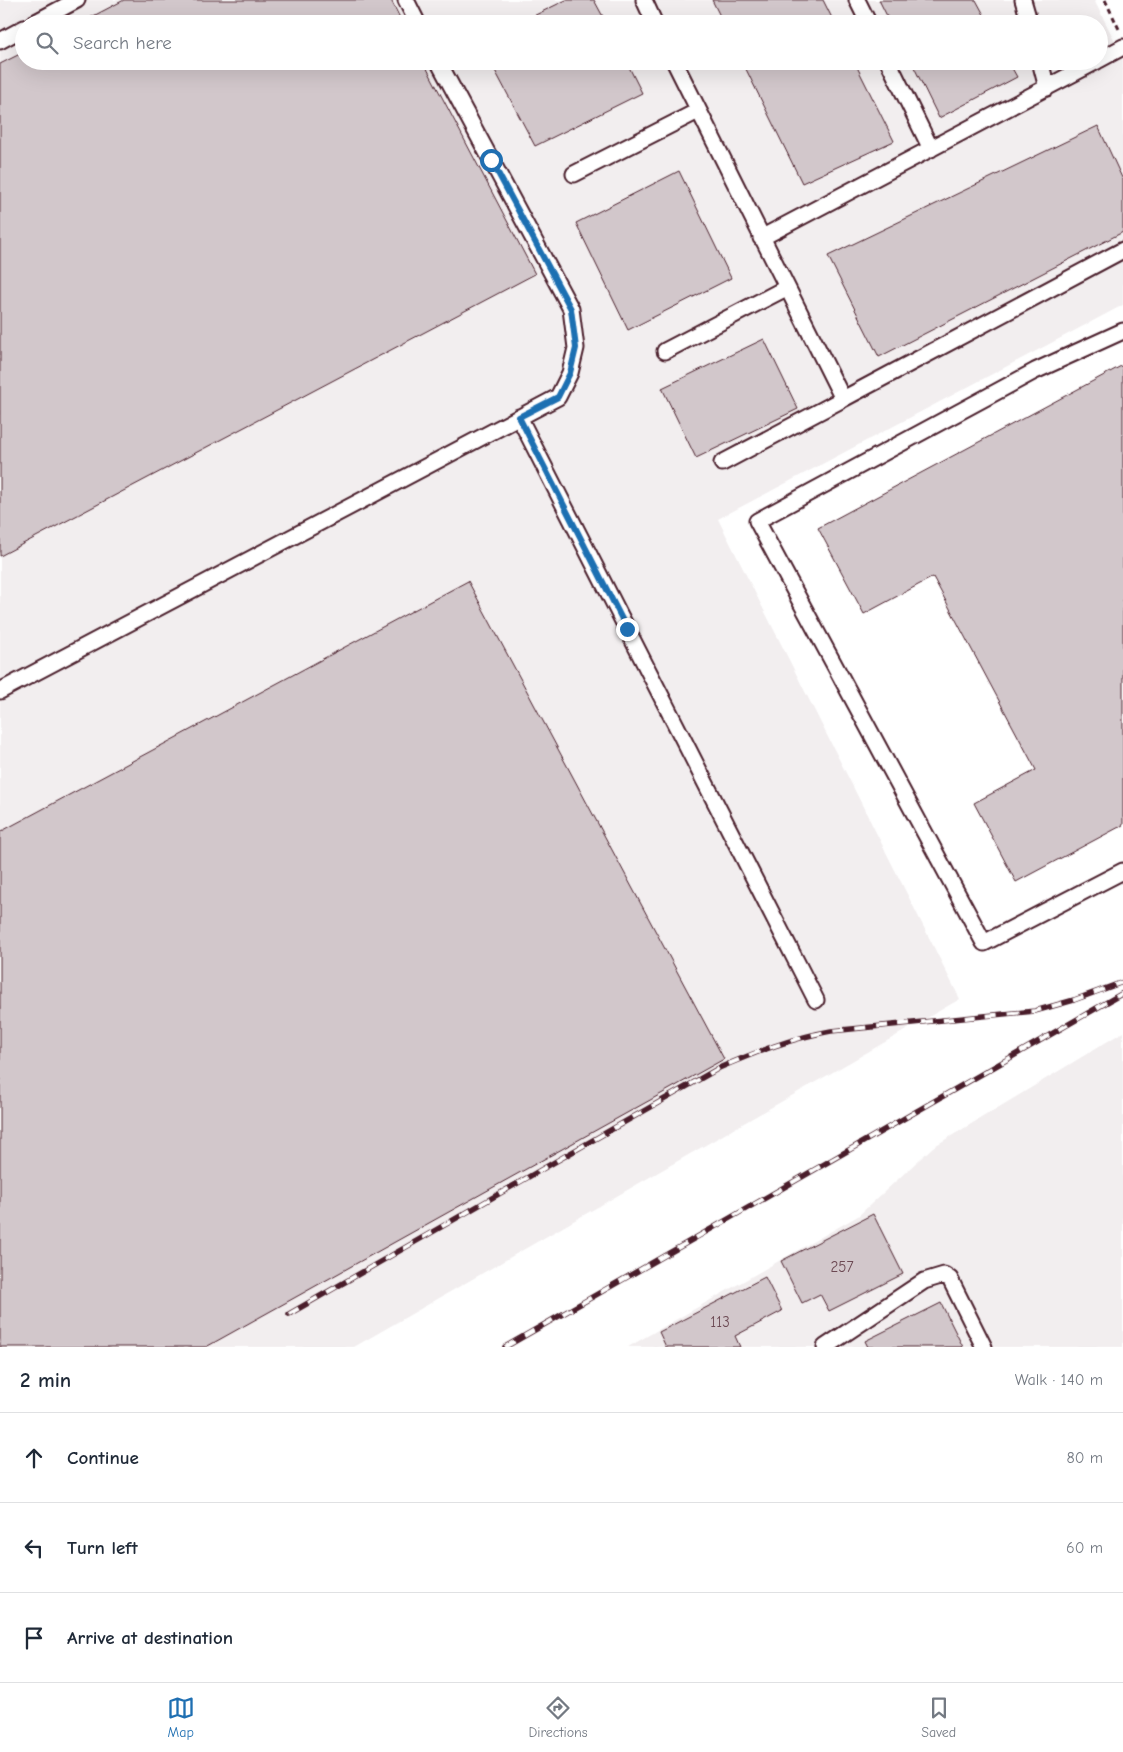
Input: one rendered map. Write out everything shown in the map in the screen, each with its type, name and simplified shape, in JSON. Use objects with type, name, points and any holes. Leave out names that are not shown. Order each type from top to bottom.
[{"type":"lane","points":[[49,15],[77,0]]},
{"type":"lane","points":[[406,0],[414,15]]},
{"type":"lane","points":[[644,0],[651,15]]},
{"type":"lane","points":[[857,0],[864,15]]},
{"type":"lane","points":[[1023,0],[1027,15]]},
{"type":"lane","points":[[0,41],[15,33]]},
{"type":"lane","points":[[1108,55],[1123,47]]},
{"type":"lane","points":[[0,691],[558,397],[570,373],[576,348],[571,309],[443,70]]},
{"type":"lane","points":[[678,70],[843,399]]},
{"type":"lane","points":[[892,70],[931,149]]},
{"type":"lane","points":[[1042,70],[1047,88]]},
{"type":"lane","points":[[761,238],[1081,70]]},
{"type":"lane","points":[[574,174],[698,111]]},
{"type":"lane","points":[[722,463],[1123,250]]},
{"type":"lane","points":[[665,351],[786,288]]},
{"type":"lane","points":[[1123,331],[1035,370],[757,521],[984,943],[1123,871]]},
{"type":"lane","points":[[519,417],[816,1000]]},
{"type":"lane","points":[[825,1347],[924,1280],[944,1276],[950,1280],[984,1347]]},
{"type":"path","points":[[1105,0],[1123,37]]},
{"type":"shaded area","points":[[0,0],[1094,0],[1102,15],[15,15],[15,70],[1108,70],[1108,28],[1123,57],[1123,305],[718,519],[960,999],[354,1347],[0,1347]]},
{"type":"shaded area","points":[[1123,1032],[1123,1347],[628,1347],[858,1216],[933,1147]]},
{"type":"building","points":[[124,0],[391,0],[398,15],[95,15]]},
{"type":"building","points":[[566,0],[594,0],[602,15],[535,15]]},
{"type":"building","points":[[712,0],[823,0],[830,15],[720,15]]},
{"type":"building","points":[[879,0],[976,0],[984,15],[886,15]]},
{"type":"building","points":[[15,56],[15,70],[428,70],[535,274],[0,556],[0,64]]},
{"type":"building","points":[[495,70],[630,70],[642,93],[535,146]]},
{"type":"building","points":[[746,70],[858,70],[894,141],[802,183]]},
{"type":"building","points":[[915,70],[1013,70],[1017,77],[939,118]]},
{"type":"building","points":[[1098,126],[1123,180],[1123,232],[879,357],[828,256]]},
{"type":"building","points":[[679,171],[731,278],[628,330],[576,223]]},
{"type":"building","points":[[764,339],[798,409],[696,458],[662,388]]},
{"type":"building","points":[[1123,365],[1123,825],[1016,882],[974,803],[1036,770],[933,577],[864,614],[818,528]]},
{"type":"building","points":[[468,581],[724,1059],[206,1347],[0,1347],[0,832]]},
{"type":"building","points":[[873,1214],[903,1274],[829,1311],[820,1294],[802,1303],[781,1261]]},
{"type":"building","points":[[765,1277],[782,1311],[735,1336],[740,1347],[666,1347],[659,1332]]},
{"type":"building","points":[[941,1303],[963,1347],[868,1347],[865,1341]]},
{"type":"railway","points":[[289,1314],[719,1068],[747,1056],[774,1046],[831,1031],[1035,1011],[1074,1000],[1123,982]]},
{"type":"railway","points":[[505,1347],[1123,993]]},
{"type":"route","points":[[491,160],[571,309],[576,348],[570,373],[558,397],[519,417],[627,629]]}]
